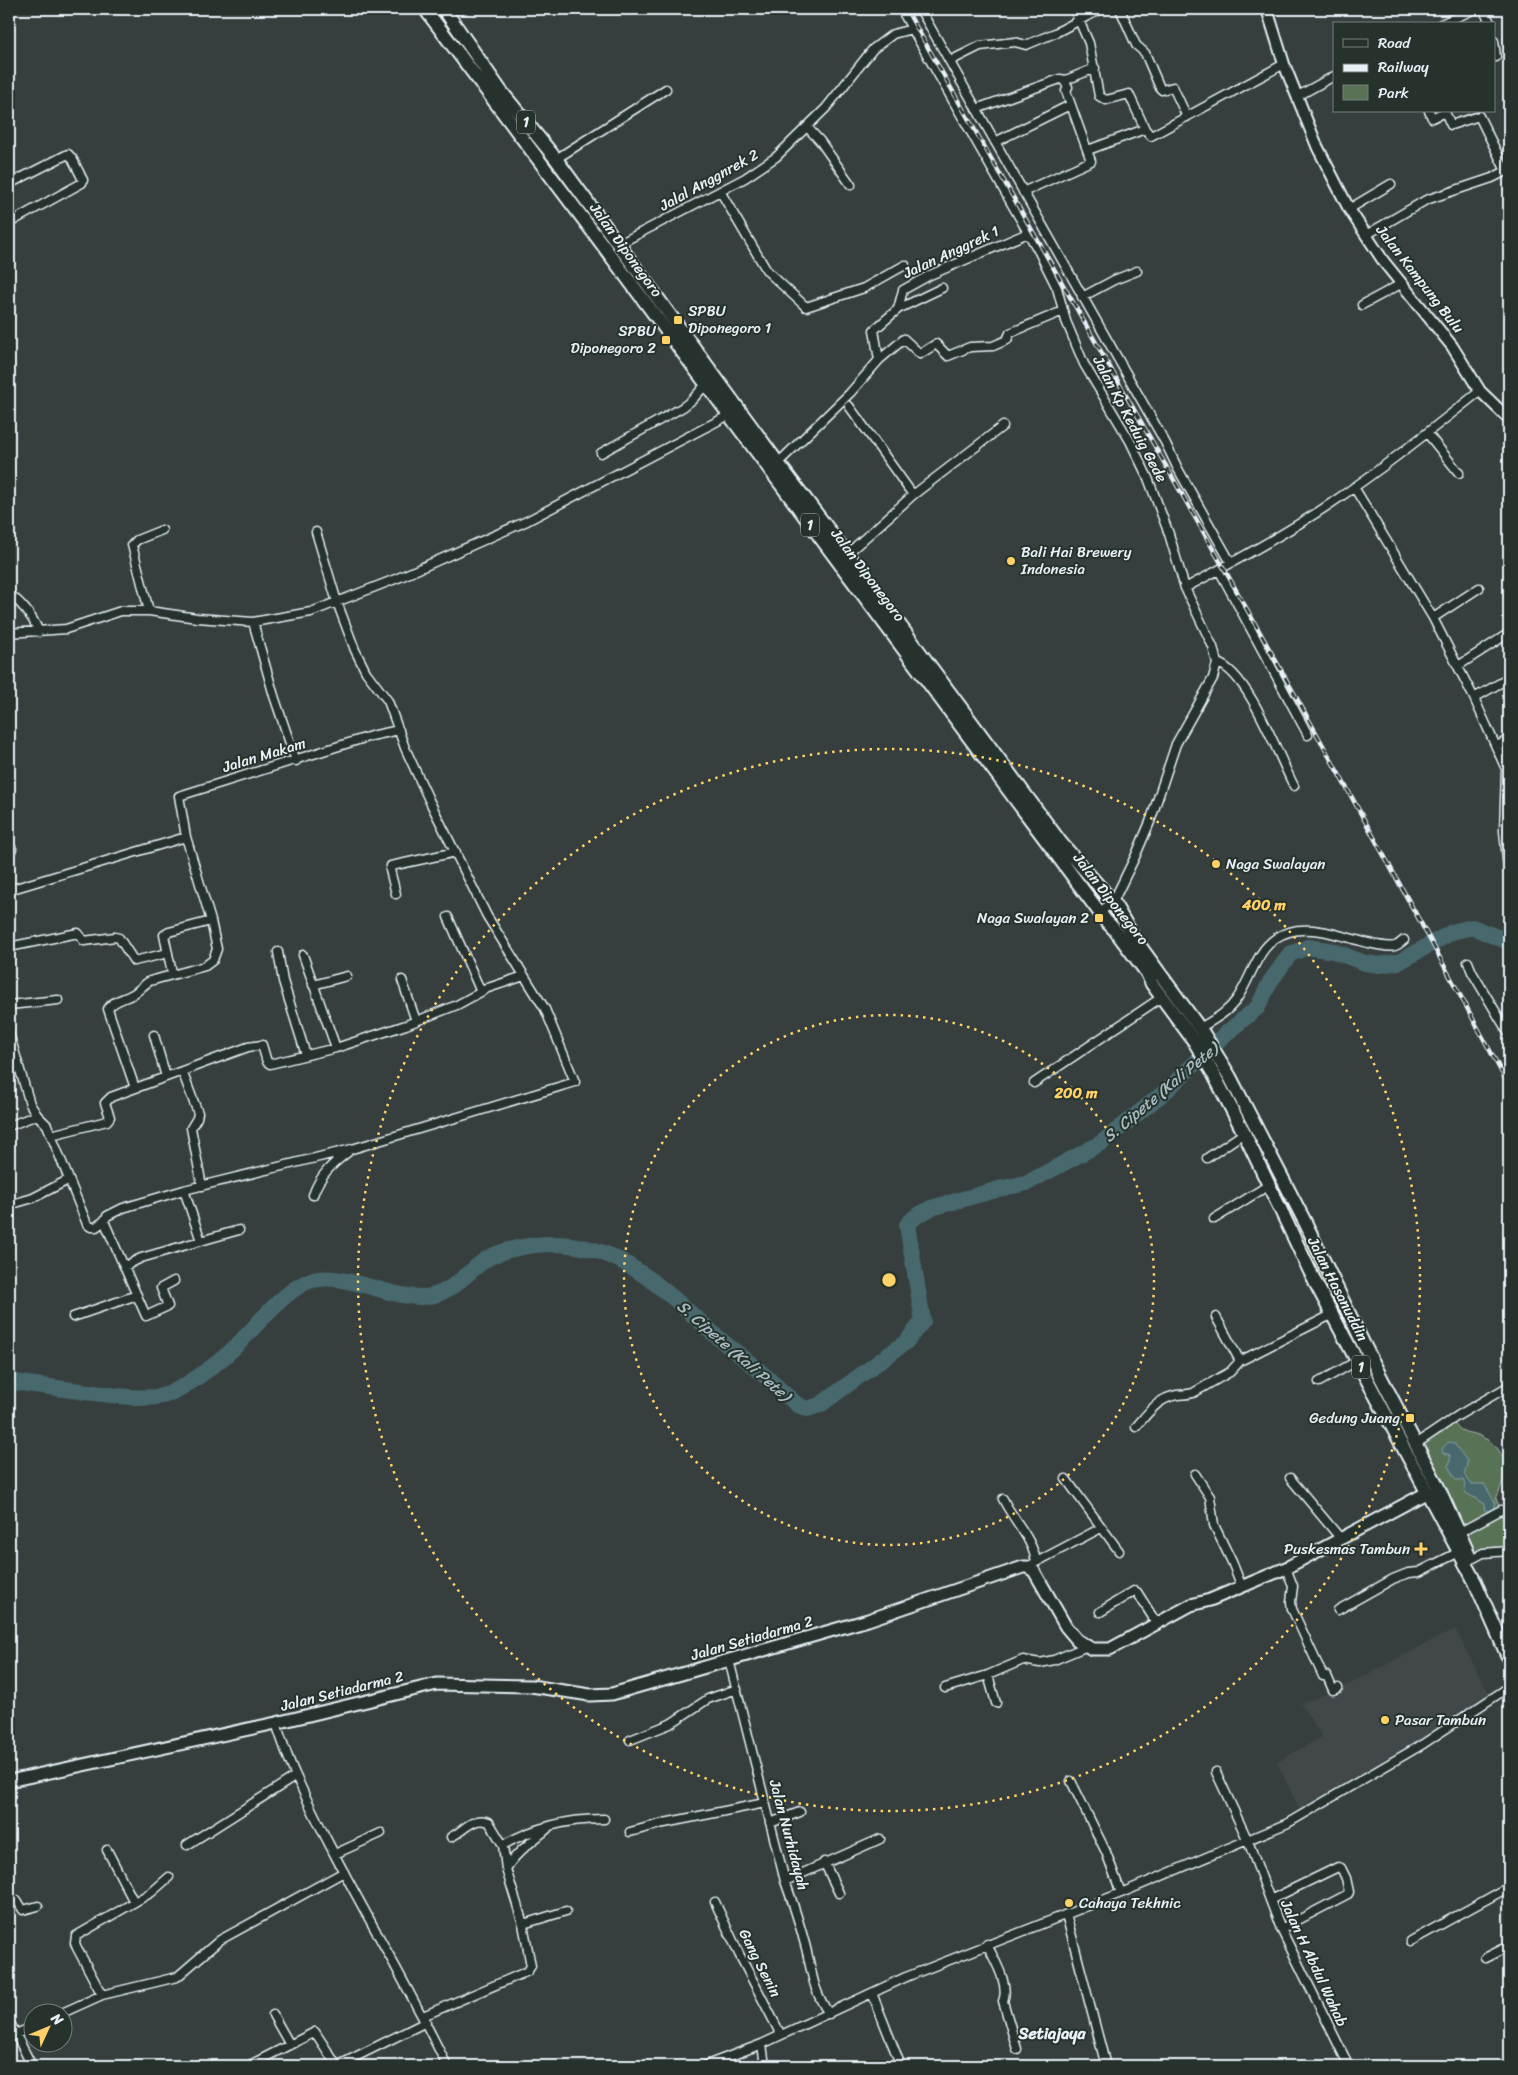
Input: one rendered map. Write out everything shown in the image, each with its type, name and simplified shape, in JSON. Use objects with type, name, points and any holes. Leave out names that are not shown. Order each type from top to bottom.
[{"type":"highway","name":"Jalan Diponegoro","points":[[425,9],[582,217],[710,380],[1100,912],[1167,992],[1199,1034]]},
{"type":"highway","name":"Jalan Diponegoro","points":[[444,9],[500,90],[556,159],[619,244],[710,380]]},
{"type":"highway","name":"Jalan Diponegoro","points":[[734,413],[778,463],[1061,843],[1113,902],[1167,992]]},
{"type":"highway","name":"Jalan Hasanuddin","points":[[1199,1034],[1305,1222],[1364,1345],[1460,1532],[1470,1560],[1509,1641]]},
{"type":"highway","name":"Jalan Hasanuddin","points":[[1222,1076],[1244,1132],[1316,1284],[1459,1552],[1509,1659]]},
{"type":"main road","points":[[1032,1565],[1066,1627],[1077,1640],[1085,1646],[1103,1650],[1110,1649],[1191,1606],[1242,1588],[1286,1568],[1428,1492]]},
{"type":"main road","name":"Jalan Setiadarma 2","points":[[9,1781],[276,1723],[437,1684],[531,1686],[604,1696],[868,1620],[1018,1568],[1032,1565]]},
{"type":"street","name":"Jalan Kp Keduig Gede","points":[[901,9],[1028,233],[1057,288],[1072,337],[1084,364],[1126,434],[1148,478],[1169,534],[1185,588],[1213,647],[1217,663]]},
{"type":"street","points":[[920,9],[1156,425],[1178,469],[1231,563]]},
{"type":"street","points":[[1074,9],[1090,43],[1099,96],[1106,100],[1129,94],[1145,129],[1151,136],[1284,64]]},
{"type":"street","points":[[950,61],[980,46],[1015,42],[1026,45],[1101,9]]},
{"type":"street","points":[[1120,9],[1136,45],[1144,53],[1160,88],[1163,90],[1173,87],[1187,117]]},
{"type":"street","name":"Jalan Kampung Bulu","points":[[1267,9],[1284,64],[1317,146],[1349,209],[1401,284],[1452,346],[1480,391],[1509,420]]},
{"type":"street","points":[[1446,22],[1475,9]]},
{"type":"street","points":[[1484,9],[1490,22]]},
{"type":"street","name":"Jalal Anggnrek 2","points":[[619,244],[745,178],[776,157],[826,108],[873,49],[893,34],[912,28]]},
{"type":"street","points":[[976,108],[1060,79],[1064,81],[1095,68]]},
{"type":"street","points":[[1298,96],[1333,77]]},
{"type":"street","points":[[1023,192],[1090,162],[1088,150],[1070,105],[1066,90],[1068,87],[1064,81]]},
{"type":"street","points":[[556,159],[666,88]]},
{"type":"street","points":[[995,142],[1070,105]]},
{"type":"street","points":[[1366,235],[1426,200],[1492,178],[1506,171],[1479,116],[1451,125],[1445,112],[1432,118],[1429,112]]},
{"type":"street","points":[[807,127],[820,141],[851,185]]},
{"type":"street","points":[[1088,150],[1145,129]]},
{"type":"street","points":[[9,184],[68,154],[83,180],[82,183],[9,223]]},
{"type":"street","points":[[1349,209],[1391,184]]},
{"type":"street","points":[[720,191],[767,271],[806,307],[864,288],[905,265]]},
{"type":"street","name":"Jalan Anggrek 1","points":[[879,360],[874,330],[898,309],[902,292],[906,288],[930,275],[1028,233]]},
{"type":"street","points":[[1082,297],[1114,280],[1137,271]]},
{"type":"street","points":[[1362,305],[1401,284]]},
{"type":"street","points":[[898,309],[942,288]]},
{"type":"street","points":[[778,463],[850,393],[879,360],[904,338],[920,354],[936,344],[948,356],[970,347],[993,346],[1007,340],[1010,334],[1063,311]]},
{"type":"street","points":[[601,453],[683,408],[710,380]]},
{"type":"street","points":[[1185,588],[1302,522],[1375,473],[1480,391]]},
{"type":"street","points":[[849,406],[913,495]]},
{"type":"street","points":[[9,633],[66,629],[121,611],[149,611],[197,618],[253,622],[311,612],[398,578],[527,521],[734,413]]},
{"type":"street","points":[[847,554],[913,495],[1003,426]]},
{"type":"street","points":[[1427,432],[1459,473]]},
{"type":"street","points":[[1354,487],[1434,618],[1506,768],[1504,831],[1509,878]]},
{"type":"street","points":[[149,611],[132,545],[137,540],[162,530]]},
{"type":"street","points":[[9,1032],[10,1048],[30,1104],[37,1115],[48,1126],[68,1180],[87,1224],[91,1227],[96,1227],[104,1221],[106,1216],[123,1208],[184,1190],[352,1149],[575,1082],[551,1021],[487,916],[405,748],[388,701],[366,672],[355,650],[337,602],[316,532]]},
{"type":"street","points":[[1219,570],[1308,735]]},
{"type":"street","points":[[1434,618],[1479,588]]},
{"type":"street","points":[[9,594],[22,604],[34,620],[39,632]]},
{"type":"street","points":[[253,622],[274,696],[296,761]]},
{"type":"street","points":[[1458,666],[1508,635]]},
{"type":"street","points":[[1100,912],[1113,902],[1150,822],[1176,744],[1213,678],[1217,663],[1228,668],[1268,727],[1279,756],[1294,786]]},
{"type":"street","points":[[1474,698],[1509,678]]},
{"type":"street","name":"Jalan Makam","points":[[172,974],[205,966],[213,960],[217,949],[211,921],[186,837],[178,799],[180,795],[296,761],[370,736],[399,730]]},
{"type":"street","points":[[1496,746],[1509,739]]},
{"type":"street","points":[[9,890],[186,837]]},
{"type":"street","points":[[396,894],[390,870],[392,866],[456,852]]},
{"type":"street","points":[[448,917],[480,992]]},
{"type":"street","points":[[135,1088],[108,1009],[113,1003],[136,992],[143,985],[172,974],[164,937],[166,933],[211,921]]},
{"type":"street","points":[[1199,1034],[1230,1008],[1263,952],[1271,942],[1282,934],[1307,930],[1392,946],[1404,940]]},
{"type":"street","points":[[9,946],[78,933],[84,941],[119,938],[134,961],[168,952]]},
{"type":"street","points":[[278,952],[283,981],[306,1055]]},
{"type":"street","points":[[303,955],[336,1048]]},
{"type":"street","points":[[1468,962],[1509,1034]]},
{"type":"street","points":[[313,985],[347,976]]},
{"type":"street","points":[[51,1135],[107,1121],[110,1117],[105,1103],[108,1099],[259,1044],[264,1047],[267,1062],[270,1064],[336,1048],[416,1021],[457,1005],[480,992],[524,976]]},
{"type":"street","points":[[402,980],[416,1021]]},
{"type":"street","points":[[1034,1083],[1167,992]]},
{"type":"street","points":[[9,1006],[58,1000]]},
{"type":"street","points":[[154,1035],[166,1077]]},
{"type":"street","points":[[182,1071],[198,1113],[191,1128],[202,1186]]},
{"type":"street","points":[[9,1126],[37,1115]]},
{"type":"street","points":[[1207,1158],[1244,1132]]},
{"type":"street","points":[[314,1195],[316,1186],[329,1166],[352,1149]]},
{"type":"street","points":[[9,1205],[33,1198],[68,1180]]},
{"type":"street","points":[[1214,1219],[1269,1186]]},
{"type":"street","points":[[184,1190],[201,1241]]},
{"type":"street","points":[[104,1221],[147,1317],[168,1306],[161,1288],[174,1281]]},
{"type":"street","points":[[125,1266],[141,1258],[240,1230]]},
{"type":"street","points":[[73,1318],[137,1295]]},
{"type":"street","points":[[1136,1427],[1160,1401],[1179,1394],[1186,1396],[1193,1393],[1230,1372],[1240,1361],[1333,1314]]},
{"type":"street","points":[[1216,1317],[1240,1361]]},
{"type":"street","points":[[1319,1382],[1357,1361]]},
{"type":"street","points":[[1416,1444],[1459,1415],[1509,1386]]},
{"type":"street","points":[[1195,1474],[1210,1497],[1214,1525],[1242,1588]]},
{"type":"street","points":[[1290,1478],[1341,1539]]},
{"type":"street","points":[[1066,1479],[1119,1551]]},
{"type":"street","points":[[1003,1499],[1011,1516],[1032,1546],[1032,1565],[1101,1528]]},
{"type":"street","points":[[1460,1532],[1501,1510]]},
{"type":"street","points":[[1470,1560],[1483,1553],[1509,1551]]},
{"type":"street","points":[[1338,1610],[1393,1578],[1419,1572],[1459,1552]]},
{"type":"street","points":[[1286,1568],[1293,1586],[1292,1609],[1323,1676],[1327,1676],[1333,1690],[1338,1688]]},
{"type":"street","points":[[1100,1612],[1134,1591],[1137,1592],[1157,1624]]},
{"type":"street","points":[[945,1688],[988,1675],[1023,1660],[1040,1664],[1054,1660],[1085,1646]]},
{"type":"street","name":"Jalan Nurhidayah","points":[[729,1660],[785,1881],[798,1916],[813,1984],[818,1998],[829,2014]]},
{"type":"street","points":[[988,1675],[996,1703]]},
{"type":"street","points":[[704,2066],[762,2044],[906,1977],[1121,1893],[1288,1823],[1423,1744],[1509,1687]]},
{"type":"street","points":[[630,1740],[670,1724],[708,1699],[737,1689]]},
{"type":"street","points":[[276,1723],[296,1776],[344,1872],[425,2019],[447,2066]]},
{"type":"street","name":"Jalan H Abdul Wahab","points":[[1216,1772],[1248,1840],[1280,1929],[1349,2066]]},
{"type":"street","points":[[187,1845],[296,1776]]},
{"type":"street","points":[[1071,1781],[1106,1852],[1121,1893]]},
{"type":"street","points":[[630,1832],[664,1823],[765,1803]]},
{"type":"street","points":[[770,1823],[800,1812]]},
{"type":"street","points":[[503,1845],[522,1835],[575,1820],[604,1819]]},
{"type":"street","points":[[248,2066],[315,2032],[337,2066],[425,2019],[528,1971],[532,1961],[506,1869],[503,1845],[489,1822],[483,1820],[468,1824],[451,1837]]},
{"type":"street","points":[[506,1869],[519,1852],[550,1827]]},
{"type":"street","points":[[335,1854],[381,1833]]},
{"type":"street","points":[[785,1881],[824,1862],[880,1839]]},
{"type":"street","points":[[107,1850],[134,1902]]},
{"type":"street","points":[[824,1862],[839,1893]]},
{"type":"street","points":[[1270,1900],[1338,1867],[1343,1871],[1346,1878],[1348,1894],[1280,1929]]},
{"type":"street","points":[[72,2008],[102,1995],[177,1977],[196,1959],[232,1932],[344,1872]]},
{"type":"street","points":[[102,1995],[77,1948],[76,1936],[134,1902],[164,1883],[170,1877]]},
{"type":"street","points":[[1411,1941],[1509,1887]]},
{"type":"street","points":[[9,1902],[17,1900],[23,1910],[38,1906]]},
{"type":"street","name":"Gang Senin","points":[[715,1902],[739,1954],[781,2035]]},
{"type":"street","points":[[523,1924],[566,1911]]},
{"type":"street","points":[[1066,1914],[1106,2066]]},
{"type":"street","points":[[987,1944],[1004,1983],[1006,1995],[1003,2001],[1017,2049]]},
{"type":"street","points":[[1485,1958],[1509,1946]]},
{"type":"street","points":[[872,1993],[901,2066]]},
{"type":"street","points":[[273,2015],[290,2045]]},
{"type":"street","points":[[9,2021],[32,2066]]},
{"type":"street","points":[[16,2034],[22,2031]]},
{"type":"street","points":[[762,2044],[765,2066]]},
{"type":"shaded area","name":"Pasar Tambun","points":[[1455,1629],[1492,1699],[1302,1815],[1277,1762],[1322,1737],[1301,1704],[1343,1687]]},
{"type":"green space","points":[[824,524],[1200,1028],[1416,1444],[1451,1421],[1461,1430],[1478,1435],[1488,1441],[1501,1454],[1504,1462],[1503,1479],[1496,1499],[1501,1510],[1509,1520],[1509,1551],[1493,1551],[1471,1560],[1509,1641],[1509,1659],[1217,1083]]},
{"type":"water","points":[[1450,1442],[1454,1443],[1467,1461],[1465,1475],[1468,1480],[1472,1484],[1484,1484],[1495,1502],[1493,1509],[1484,1510],[1485,1504],[1466,1493],[1463,1480],[1456,1480],[1448,1466],[1450,1455],[1443,1453],[1442,1449]]},
{"type":"waterway","name":"S. Cipete (Kali Pete)","points":[[9,1381],[125,1397],[148,1398],[162,1396],[179,1389],[209,1369],[233,1349],[290,1292],[313,1280],[346,1281],[399,1294],[416,1297],[431,1296],[447,1290],[494,1255],[513,1249],[545,1244],[574,1245],[601,1252],[625,1263],[648,1278],[794,1402],[807,1409],[820,1405],[906,1342],[923,1321],[907,1225],[915,1217],[931,1208],[1027,1183],[1101,1143],[1167,1090],[1223,1036],[1258,1007],[1270,982],[1290,954],[1308,947],[1333,951],[1365,963],[1379,965],[1399,962],[1452,932],[1472,927],[1509,942]]},
{"type":"railway","points":[[906,9],[1286,680],[1509,1086]]},
{"type":"place","name":"SPBU Diponegoro 1","points":[[678,320]]},
{"type":"place","name":"SPBU Diponegoro 2","points":[[666,340]]},
{"type":"place","name":"Bali Hai Brewery Indonesia","points":[[1011,561]]},
{"type":"place","name":"Naga Swalayan","points":[[1216,864]]},
{"type":"place","name":"Naga Swalayan 2","points":[[1099,918]]},
{"type":"place","name":"Gedung Juang","points":[[1410,1418]]},
{"type":"place","name":"Puskesmas Tambun","points":[[1421,1549]]},
{"type":"place","name":"Pasar Tambun","points":[[1385,1720]]},
{"type":"place","name":"Cahaya Tekhnic","points":[[1069,1903]]},
{"type":"district","name":"Setiajaya","points":[[1052,2033]]}]
